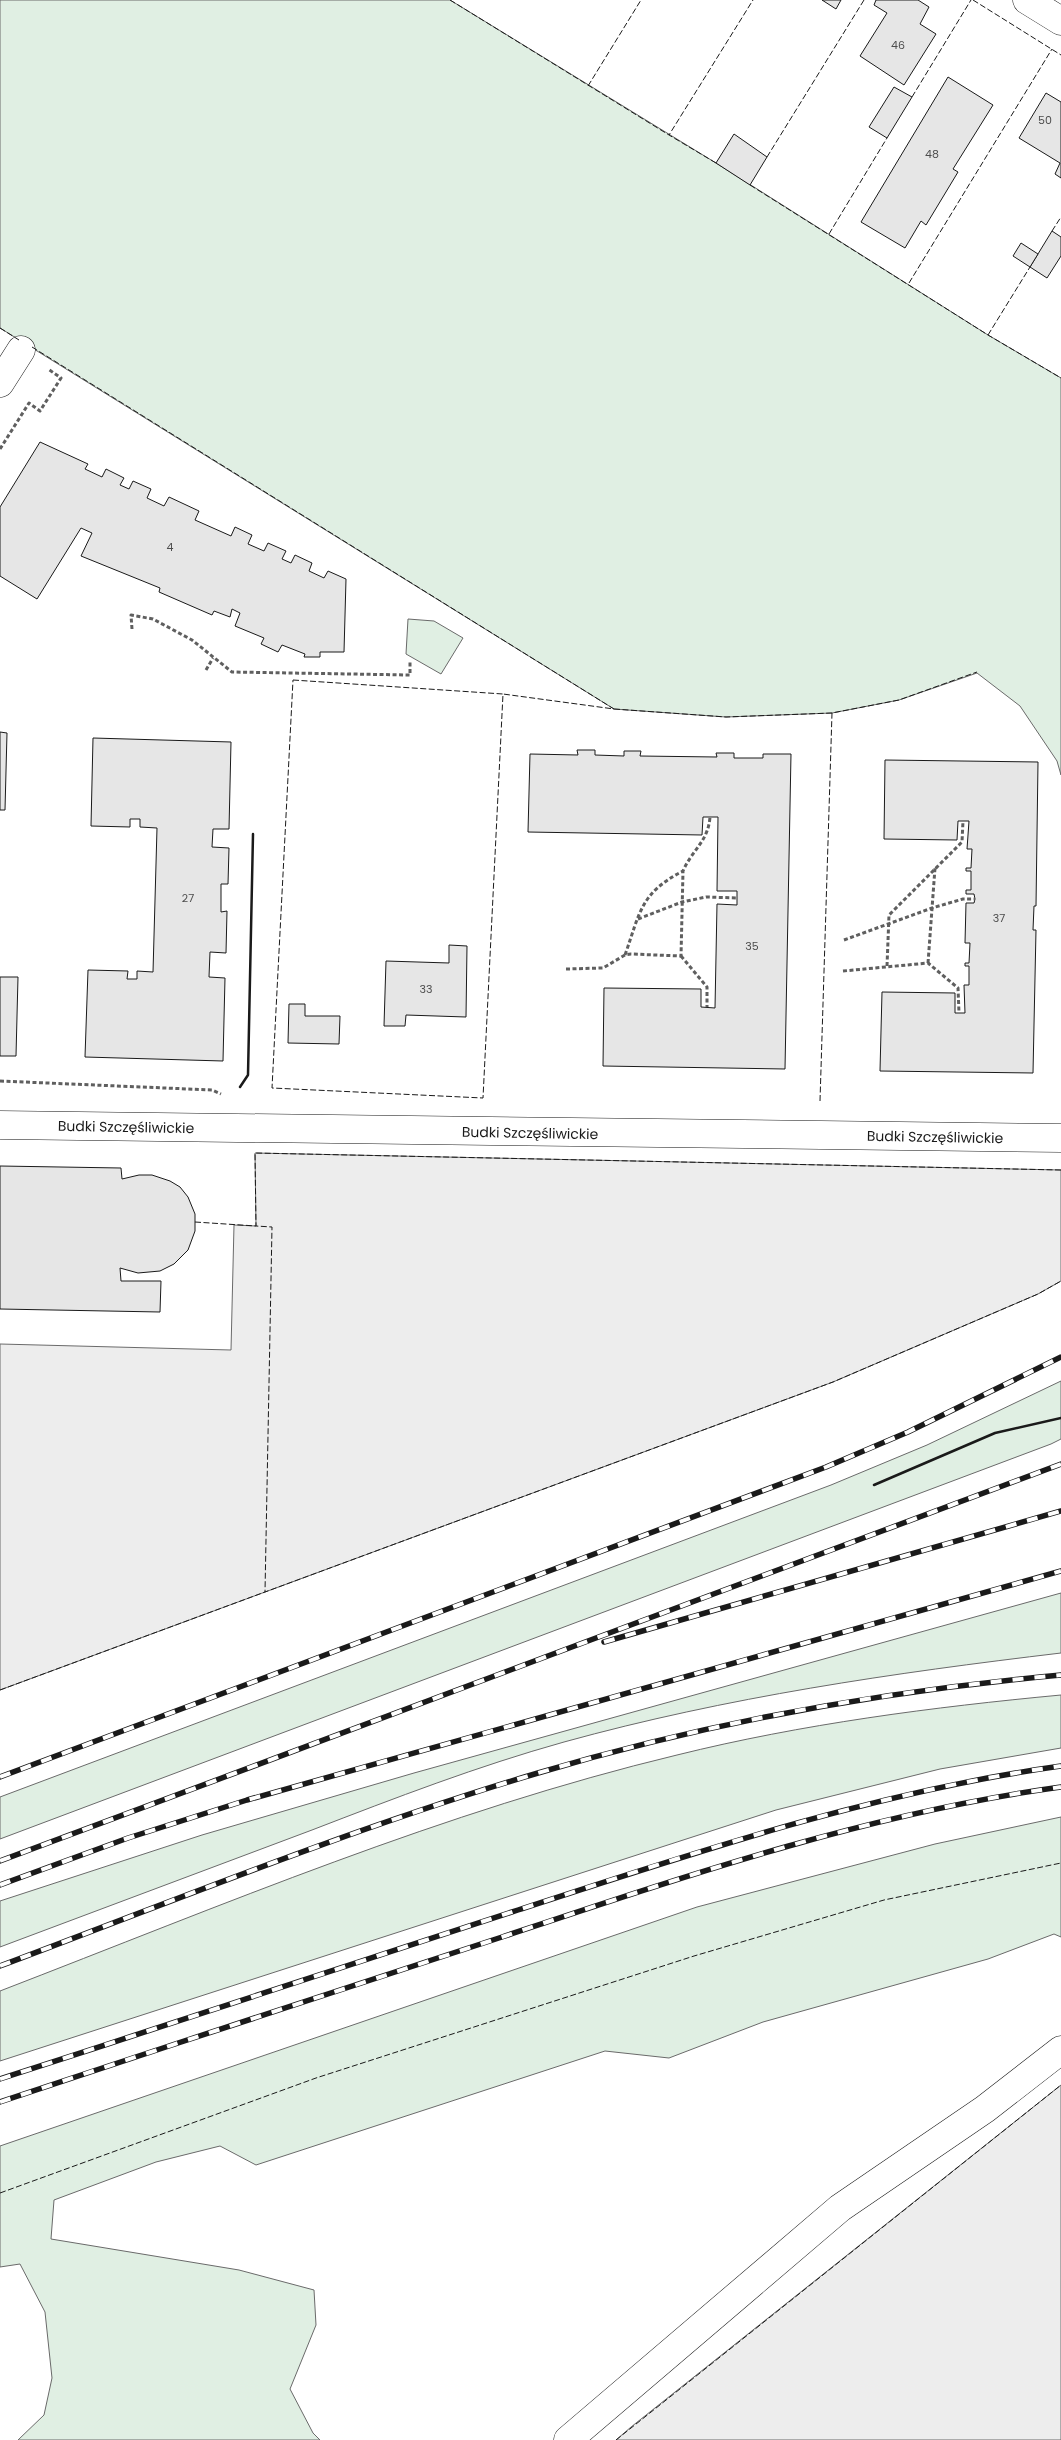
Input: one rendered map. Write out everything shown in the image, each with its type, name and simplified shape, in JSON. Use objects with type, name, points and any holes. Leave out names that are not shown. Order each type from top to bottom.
[{"type":"street","points":[[1027,0],[1061,21]]},
{"type":"street","points":[[0,383],[21,350]]},
{"type":"street","name":"Budki Szczęśliwickie","points":[[0,1125],[1061,1138]]},
{"type":"street","points":[[568,2440],[840,2208],[985,2109],[1061,2050]]},
{"type":"path","points":[[132,629],[131,615],[153,619],[192,640],[232,672],[410,675],[410,661]]},
{"type":"path","points":[[206,670],[213,658]]},
{"type":"path","points":[[707,1007],[707,987],[681,956],[683,871],[686,862],[706,837],[710,817]]},
{"type":"path","points":[[887,966],[890,915],[935,867],[962,842],[963,821]]},
{"type":"path","points":[[928,963],[935,867]]},
{"type":"path","points":[[625,955],[640,910],[649,894],[663,881],[683,871]]},
{"type":"path","points":[[638,919],[682,902],[706,897],[737,898]]},
{"type":"path","points":[[844,940],[932,908],[963,899],[975,898]]},
{"type":"path","points":[[566,969],[603,968],[625,955],[681,956]]},
{"type":"path","points":[[843,972],[928,963],[958,988],[959,1013]]},
{"type":"path","points":[[0,1081],[212,1090],[227,1097]]},
{"type":"green space","points":[[0,0],[450,0],[716,163],[988,335],[1061,378],[1061,775],[1057,761],[1020,706],[977,673],[899,700],[832,713],[726,717],[614,709],[0,328]]},
{"type":"green space","points":[[408,619],[434,621],[463,638],[441,674],[406,654]]},
{"type":"green space","points":[[1061,1381],[1061,1439],[1051,1444],[0,1839],[0,1797],[831,1485],[927,1445]]},
{"type":"green space","points":[[1061,1593],[1061,1653],[873,1678],[749,1699],[625,1726],[564,1742],[500,1761],[437,1783],[0,1947],[0,1901],[202,1835],[414,1773]]},
{"type":"green space","points":[[1061,1695],[1061,1748],[940,1769],[776,1810],[0,2061],[0,1991],[251,1893],[419,1832],[504,1803],[590,1778],[724,1744],[772,1734],[916,1711]]},
{"type":"green space","points":[[1061,1817],[1061,1937],[1054,1934],[988,1959],[763,2022],[669,2058],[605,2051],[256,2165],[220,2146],[156,2162],[54,2200],[51,2239],[239,2270],[314,2290],[316,2325],[290,2389],[313,2433],[320,2440],[18,2440],[44,2415],[52,2378],[45,2312],[20,2264],[0,2267],[0,2146],[697,1907],[935,1844]]},
{"type":"shaded area","points":[[255,1153],[1061,1170],[1061,1281],[1038,1294],[833,1382],[0,1690],[0,1344],[231,1350],[234,1225],[256,1226]]},
{"type":"shaded area","points":[[1061,2085],[1061,2440],[616,2440],[631,2427]]},
{"type":"building","points":[[822,0],[841,0],[836,9]]},
{"type":"building","points":[[876,0],[918,0],[929,7],[920,24],[936,34],[904,85],[860,56],[887,13],[874,5]]},
{"type":"building","points":[[948,77],[993,105],[953,169],[958,172],[926,225],[921,221],[905,248],[861,222]]},
{"type":"building","points":[[894,87],[912,97],[887,138],[869,127]]},
{"type":"building","points":[[1046,93],[1061,102],[1061,178],[1055,174],[1060,163],[1019,138]]},
{"type":"building","points":[[734,134],[767,157],[750,185],[716,163]]},
{"type":"building","points":[[1052,231],[1061,237],[1061,256],[1047,278],[1030,267]]},
{"type":"building","points":[[1021,243],[1038,254],[1030,267],[1013,256]]},
{"type":"building","points":[[40,442],[88,464],[85,469],[102,477],[106,469],[124,478],[120,485],[129,489],[133,481],[151,489],[147,498],[164,506],[169,497],[199,511],[195,520],[231,536],[235,527],[252,535],[248,544],[264,551],[268,543],[286,551],[282,559],[291,563],[295,555],[312,563],[309,571],[324,578],[328,571],[346,579],[344,652],[320,652],[320,657],[304,657],[305,654],[282,645],[278,652],[261,644],[264,638],[235,626],[240,613],[232,609],[230,617],[214,611],[212,615],[159,592],[160,588],[81,556],[92,533],[81,528],[37,599],[0,576],[0,507]]},
{"type":"building","points":[[0,732],[7,733],[5,810],[0,810]]},
{"type":"building","points":[[93,738],[231,742],[229,829],[213,829],[212,847],[229,848],[228,884],[221,884],[221,912],[227,911],[226,953],[210,952],[209,977],[225,978],[223,1061],[85,1057],[88,970],[128,971],[127,979],[137,979],[137,971],[153,972],[157,828],[140,827],[140,819],[130,819],[130,827],[91,826]]},
{"type":"building","points":[[577,750],[595,750],[595,755],[624,756],[624,751],[641,751],[640,756],[717,757],[716,753],[734,753],[734,758],[763,758],[763,754],[791,754],[785,1069],[603,1066],[604,988],[701,989],[701,1007],[715,1008],[717,904],[737,905],[737,891],[717,891],[718,817],[703,817],[702,835],[528,832],[530,754],[578,755]]},
{"type":"building","points":[[885,760],[1038,762],[1036,906],[1034,906],[1033,930],[1036,930],[1033,1073],[880,1071],[882,992],[955,993],[955,1013],[965,1013],[964,985],[969,985],[969,966],[965,966],[965,963],[969,963],[970,943],[965,943],[966,903],[974,903],[975,899],[974,894],[966,894],[966,890],[971,890],[971,871],[966,871],[966,868],[971,868],[972,849],[967,849],[969,821],[958,821],[957,840],[884,839]]},
{"type":"building","points":[[449,945],[467,946],[466,1017],[406,1015],[405,1026],[384,1026],[386,961],[449,963]]},
{"type":"building","points":[[0,977],[18,977],[16,1056],[0,1056]]},
{"type":"building","points":[[289,1004],[305,1004],[305,1016],[340,1016],[339,1044],[288,1043]]},
{"type":"building","points":[[0,1166],[121,1168],[122,1179],[139,1175],[152,1175],[170,1181],[180,1187],[188,1197],[195,1214],[195,1231],[188,1250],[174,1264],[160,1271],[138,1273],[120,1268],[121,1281],[161,1281],[160,1312],[0,1309]]},
{"type":"railway","points":[[0,1777],[826,1467],[908,1432],[1061,1357]]},
{"type":"railway","points":[[0,1861],[1061,1464]]},
{"type":"railway","points":[[604,1642],[1061,1511]]},
{"type":"railway","points":[[0,1885],[128,1838],[247,1800],[1061,1571]]},
{"type":"railway","points":[[0,1966],[335,1840],[470,1794],[602,1755],[667,1738],[797,1711],[929,1690],[1061,1675]]},
{"type":"railway","points":[[0,2079],[585,1888],[786,1826],[923,1791],[1061,1766]]},
{"type":"railway","points":[[0,2102],[640,1891],[779,1849],[919,1813],[990,1798],[1061,1787]]},
{"type":"fence","points":[[450,0],[669,135]]},
{"type":"fence","points":[[588,86],[641,0]]},
{"type":"fence","points":[[716,163],[669,135],[753,0]]},
{"type":"fence","points":[[767,157],[864,0]]},
{"type":"fence","points":[[912,97],[971,0]]},
{"type":"fence","points":[[973,0],[1061,55]]},
{"type":"fence","points":[[909,283],[1052,49]]},
{"type":"fence","points":[[829,234],[887,138]]},
{"type":"fence","points":[[750,185],[988,335],[1061,378]]},
{"type":"fence","points":[[1052,231],[1061,217]]},
{"type":"fence","points":[[988,335],[1030,267]]},
{"type":"fence","points":[[0,328],[19,340]]},
{"type":"fence","points":[[32,347],[614,709],[503,694]]},
{"type":"fence","points":[[614,709],[726,717],[832,713],[899,700],[977,672]]},
{"type":"fence","points":[[293,680],[503,694],[483,1098],[272,1088],[293,680]]},
{"type":"fence","points":[[820,1101],[832,713]]},
{"type":"fence","points":[[1061,1170],[255,1153],[256,1226],[272,1227],[265,1592],[833,1382],[1038,1294],[1061,1281]]},
{"type":"fence","points":[[195,1222],[256,1226]]},
{"type":"fence","points":[[0,1690],[265,1592]]},
{"type":"fence","points":[[0,2193],[316,2078],[694,1956],[884,1900],[1061,1863]]},
{"type":"fence","points":[[616,2440],[1061,2085]]},
{"type":"wall","points":[[240,1087],[248,1075],[253,834]]},
{"type":"wall","points":[[874,1485],[995,1433],[1061,1418]]}]
